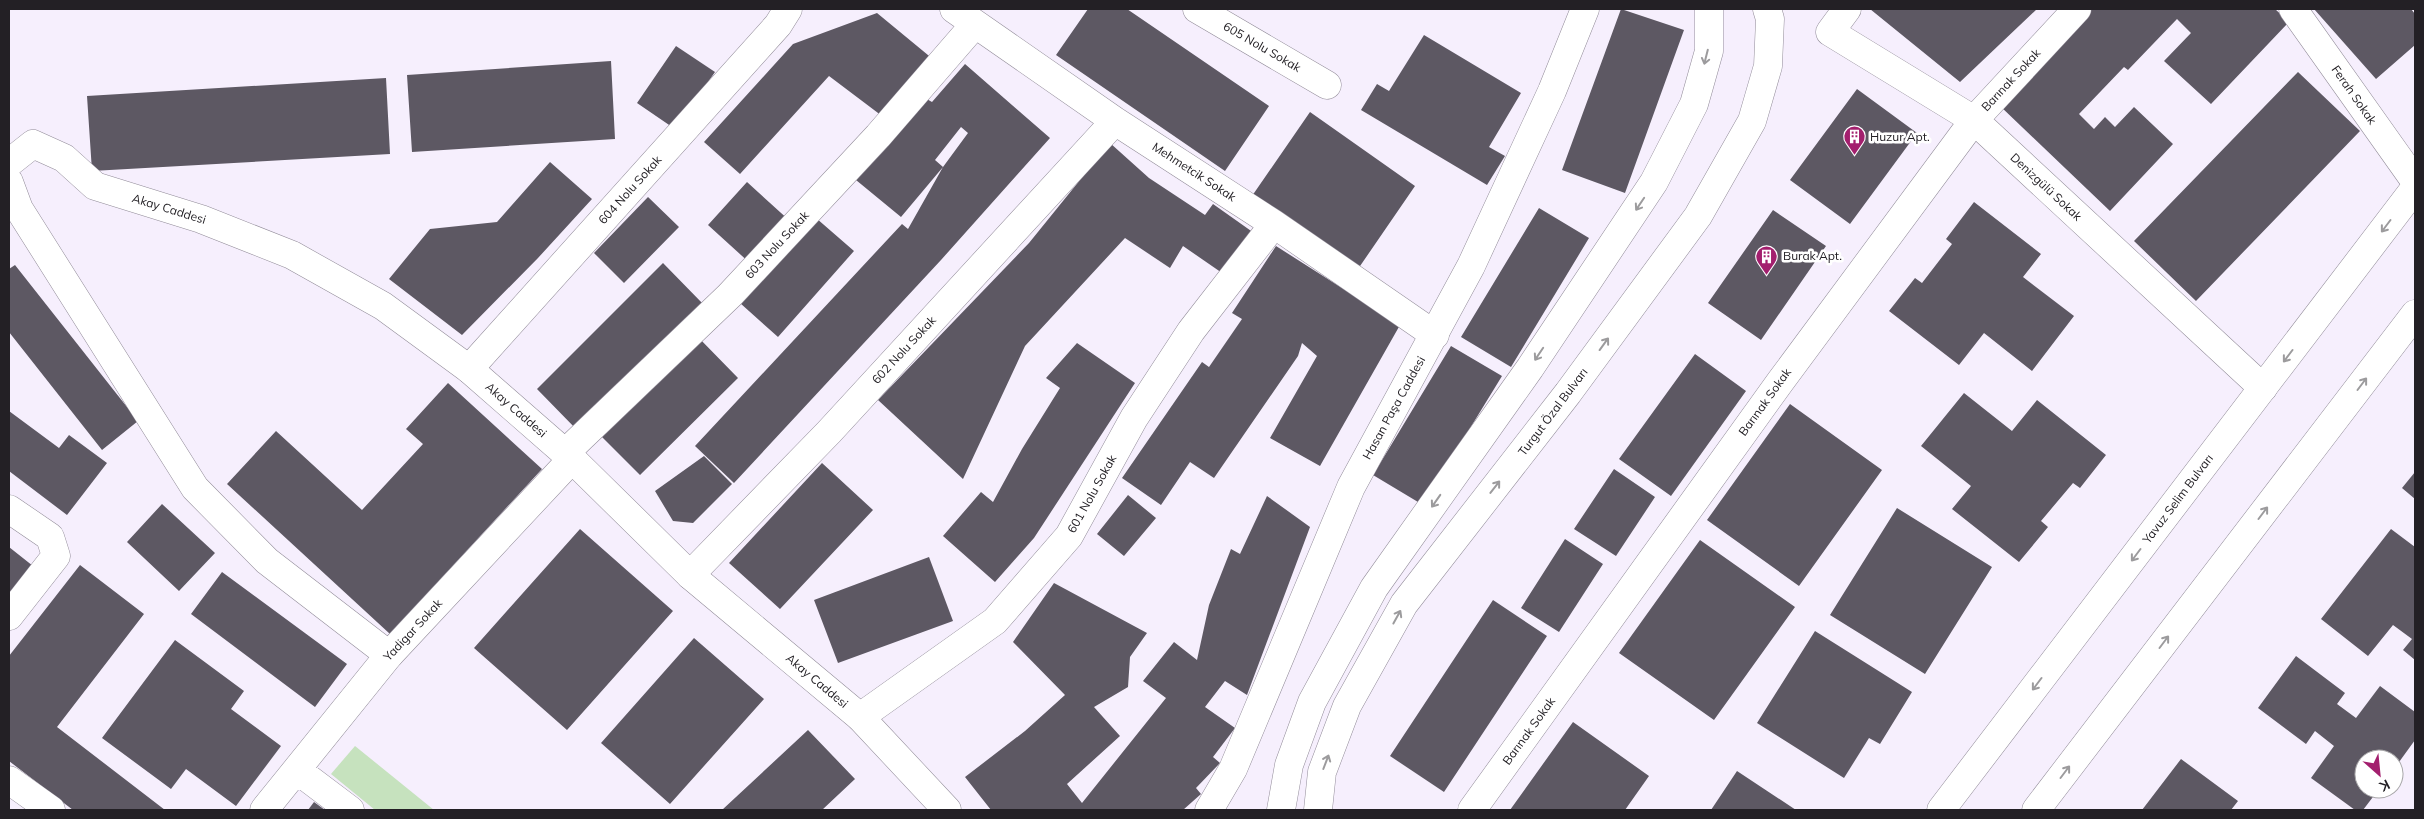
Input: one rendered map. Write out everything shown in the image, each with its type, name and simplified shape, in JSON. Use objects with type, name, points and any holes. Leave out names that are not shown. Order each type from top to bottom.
[{"type":"street","name":"604 Nolu Sokak","points":[[469,369],[778,25],[788,9]]},
{"type":"street","name":"605 Nolu Sokak","points":[[1198,9],[1327,85]]},
{"type":"street","name":"Hasan Paşa Caddesi","points":[[1209,810],[1233,769],[1351,487],[1471,266],[1544,109],[1585,9]]},
{"type":"street","points":[[1281,810],[1289,765],[1312,702],[1374,588],[1530,368],[1654,182],[1694,104],[1708,51],[1710,9]]},
{"type":"street","name":"Turgut Özal Bulvarı","points":[[1318,810],[1322,772],[1348,706],[1404,604],[1568,393],[1698,216],[1752,122],[1768,66],[1770,19],[1767,9]]},
{"type":"street","name":"Denizgülü Sokak","points":[[1847,9],[1830,32],[1974,120],[2263,388]]},
{"type":"street","name":"Barınak Sokak","points":[[1472,810],[1780,382],[1974,120],[2077,9]]},
{"type":"street","name":"Ferah Sokak","points":[[2293,9],[2415,181]]},
{"type":"street","name":"Mehmetcik Sokak","points":[[964,16],[1115,121],[1274,224],[1435,335]]},
{"type":"street","name":"603 Nolu Sokak","points":[[569,456],[730,295],[878,136],[964,16]]},
{"type":"street","name":"602 Nolu Sokak","points":[[690,576],[829,432],[1115,121]]},
{"type":"street","name":"Akay Caddesi","points":[[9,162],[33,144],[64,158],[95,186],[201,218],[292,255],[383,306],[469,369],[569,456],[690,576],[860,717],[947,810]]},
{"type":"street","points":[[9,182],[19,209],[195,488],[267,561],[389,655]]},
{"type":"street","name":"Yavuz Selim Bulvarı","points":[[1941,810],[2415,188]]},
{"type":"street","name":"601 Nolu Sokak","points":[[860,717],[995,621],[1069,536],[1134,418],[1191,331],[1274,224]]},
{"type":"street","points":[[2036,810],[2415,314]]},
{"type":"street","name":"Yadigar Sokak","points":[[264,810],[389,655],[569,456]]},
{"type":"street","points":[[9,509],[50,537],[56,556],[9,616]]},
{"type":"street","points":[[297,770],[350,810]]},
{"type":"street","points":[[9,780],[51,810]]},
{"type":"green space","points":[[355,746],[434,810],[375,810],[331,774]]},
{"type":"building","points":[[1088,9],[1127,9],[1269,106],[1225,171],[1056,55]]},
{"type":"building","points":[[1621,9],[1684,30],[1625,193],[1562,170]]},
{"type":"building","points":[[1870,9],[2037,9],[1960,82]]},
{"type":"building","points":[[2091,9],[2275,9],[2289,22],[2211,104],[2164,61],[2191,33],[2177,19],[2128,70],[2124,67],[2079,114],[2094,129],[2105,117],[2115,127],[2134,107],[2173,144],[2110,211],[1999,105]]},
{"type":"building","points":[[2314,9],[2411,9],[2415,14],[2415,45],[2376,79]]},
{"type":"building","points":[[877,13],[934,60],[886,119],[829,76],[740,174],[704,142],[793,44]]},
{"type":"building","points":[[1424,35],[1521,93],[1489,147],[1505,156],[1487,185],[1361,110],[1377,84],[1389,91]]},
{"type":"building","points":[[676,46],[715,72],[675,129],[637,103]]},
{"type":"building","points":[[611,61],[615,139],[412,152],[407,75]]},
{"type":"building","points":[[965,64],[1050,138],[941,260],[734,483],[695,446],[902,224],[908,229],[943,167],[901,217],[856,180],[925,98],[932,102]],"holes":[[[961,127],[968,133],[943,167],[935,160]]]},
{"type":"building","points":[[2298,72],[2360,131],[2196,301],[2134,241]]},
{"type":"building","points":[[386,78],[390,154],[92,171],[87,96]]},
{"type":"building","name":"Huzur Apt.","points":[[1857,89],[1917,133],[1850,224],[1790,180]]},
{"type":"building","points":[[1310,112],[1415,186],[1358,269],[1252,196]]},
{"type":"building","points":[[1110,143],[1149,178],[1205,215],[1213,204],[1254,233],[1225,275],[1183,246],[1170,268],[1125,238],[1025,346],[963,479],[878,400],[1029,243]]},
{"type":"building","points":[[550,162],[592,199],[538,258],[462,335],[389,279],[430,229],[497,222]]},
{"type":"building","points":[[747,182],[791,222],[752,265],[708,225]]},
{"type":"building","points":[[648,197],[679,227],[624,283],[594,253]]},
{"type":"building","points":[[1974,202],[2041,254],[2023,277],[2074,316],[2032,371],[1984,333],[1959,365],[1889,311],[1915,278],[1922,283],[1952,244],[1946,239]]},
{"type":"building","points":[[1539,208],[1589,238],[1511,367],[1461,337]]},
{"type":"building","name":"Burak Apt.","points":[[1773,210],[1826,246],[1761,340],[1708,303]]},
{"type":"building","points":[[816,218],[854,251],[778,337],[740,303]]},
{"type":"building","points":[[1276,246],[1400,325],[1320,466],[1270,438],[1317,356],[1302,343],[1298,356],[1214,478],[1190,462],[1161,505],[1122,478],[1202,362],[1209,367],[1242,319],[1232,313]]},
{"type":"building","points":[[663,263],[704,305],[578,431],[537,389]]},
{"type":"building","points":[[15,265],[138,421],[102,450],[9,332],[9,269]]},
{"type":"building","points":[[696,335],[738,378],[640,475],[598,433]]},
{"type":"building","points":[[1077,343],[1135,383],[1034,538],[995,582],[943,536],[981,492],[993,502],[1022,449],[1060,388],[1046,378]]},
{"type":"building","points":[[1451,346],[1502,376],[1423,505],[1373,475]]},
{"type":"building","points":[[1695,354],[1746,391],[1671,496],[1619,459]]},
{"type":"building","points":[[448,383],[542,469],[390,634],[227,484],[276,431],[362,510],[423,444],[406,429]]},
{"type":"building","points":[[1964,393],[2012,431],[2037,400],[2106,455],[2080,488],[2073,483],[2041,521],[2048,527],[2019,562],[1952,509],[1971,486],[1921,446]]},
{"type":"building","points":[[1790,404],[1882,470],[1799,586],[1707,520]]},
{"type":"building","points":[[9,411],[59,448],[69,435],[107,463],[67,515],[9,471]]},
{"type":"building","points":[[704,456],[732,484],[693,523],[673,521],[655,491]]},
{"type":"building","points":[[822,463],[873,510],[780,609],[729,563]]},
{"type":"building","points":[[1614,469],[1655,497],[1616,556],[1574,529]]},
{"type":"building","points":[[2415,472],[2415,499],[2402,488]]},
{"type":"building","points":[[1128,495],[1156,518],[1124,556],[1097,534]]},
{"type":"building","points":[[1267,496],[1310,527],[1247,695],[1225,681],[1205,707],[1235,728],[1213,757],[1220,763],[1196,788],[1201,794],[1183,810],[991,810],[965,777],[1025,731],[1065,695],[1013,642],[1054,583],[1147,633],[1130,657],[1128,687],[1094,707],[1120,736],[1067,784],[1082,803],[1166,698],[1143,681],[1174,642],[1197,660],[1209,605],[1231,549],[1240,554]]},
{"type":"building","points":[[162,504],[215,553],[179,591],[127,542]]},
{"type":"building","points":[[1897,508],[1992,567],[1925,674],[1830,615]]},
{"type":"building","points":[[580,529],[673,611],[567,730],[474,648]]},
{"type":"building","points":[[2391,529],[2415,547],[2415,660],[2403,650],[2412,639],[2393,625],[2368,656],[2321,619]]},
{"type":"building","points":[[1565,539],[1603,564],[1559,632],[1521,608]]},
{"type":"building","points":[[1700,540],[1795,607],[1714,720],[1619,653]]},
{"type":"building","points":[[9,547],[33,566],[9,596]]},
{"type":"building","points":[[929,557],[953,621],[838,663],[814,600]]},
{"type":"building","points":[[80,565],[144,614],[57,727],[165,810],[73,810],[9,761],[9,656]]},
{"type":"building","points":[[222,572],[347,664],[315,707],[191,614]]},
{"type":"building","points":[[1493,600],[1547,636],[1444,792],[1390,756]]},
{"type":"building","points":[[1815,631],[1912,692],[1880,744],[1869,738],[1844,778],[1757,723]]},
{"type":"building","points":[[694,638],[764,699],[670,804],[601,743]]},
{"type":"building","points":[[175,640],[244,691],[231,709],[281,746],[236,806],[186,769],[171,789],[102,738]]},
{"type":"building","points":[[2296,656],[2345,693],[2337,704],[2356,718],[2380,686],[2415,712],[2415,740],[2404,755],[2404,749],[2354,749],[2354,799],[2371,799],[2363,810],[2355,810],[2311,778],[2334,746],[2315,731],[2306,744],[2258,708]]},
{"type":"building","points":[[1573,722],[1649,776],[1625,810],[1510,810]]},
{"type":"building","points":[[808,730],[855,779],[822,810],[722,810]]},
{"type":"building","points":[[2181,759],[2238,801],[2231,810],[2142,810]]},
{"type":"building","points":[[1737,771],[1796,810],[1711,810]]},
{"type":"building","points":[[314,802],[325,810],[308,810]]},
{"type":"place","name":"Huzur Apt.","points":[[1854,156]]},
{"type":"place","name":"Burak Apt.","points":[[1767,275]]}]
